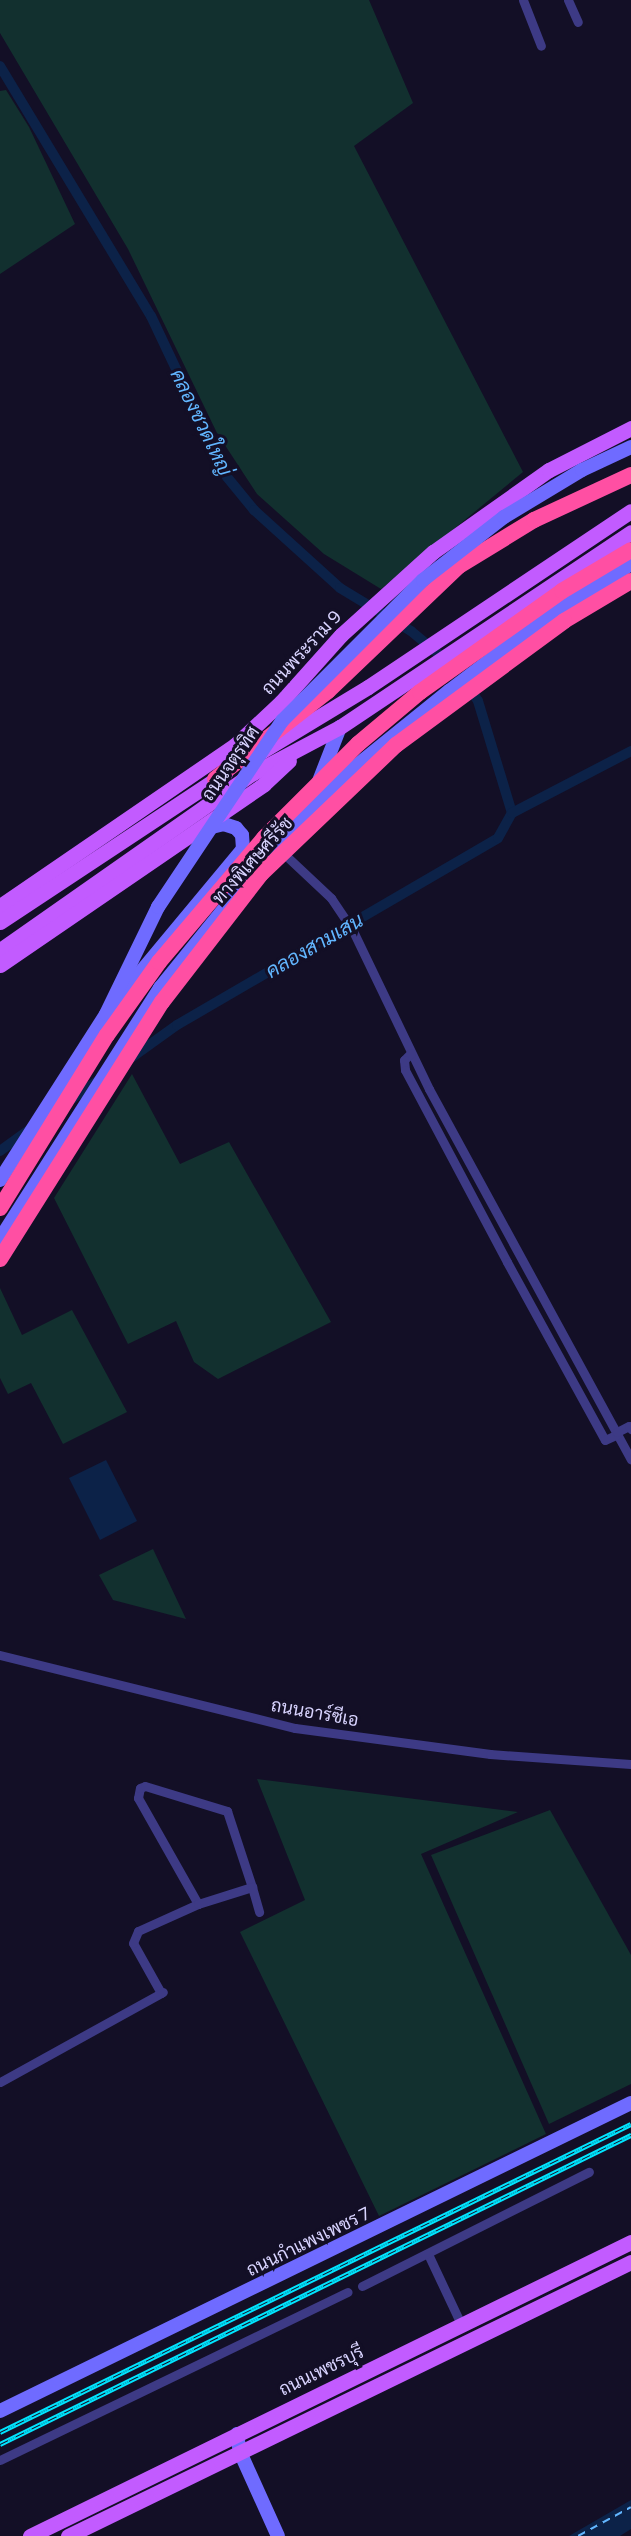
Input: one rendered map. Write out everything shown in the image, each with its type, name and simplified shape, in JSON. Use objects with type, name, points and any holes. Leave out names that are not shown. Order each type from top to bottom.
[{"type":"highway","points":[[215,779],[328,691],[459,566],[492,542],[626,477]]},
{"type":"highway","name":"ทางพิเศษศรีรัช","points":[[0,1208],[107,1035],[152,971],[264,838],[358,744],[420,692],[562,591],[631,549]]},
{"type":"highway","name":"ทางพิเศษศรีรัช","points":[[0,1258],[162,1002],[261,873],[396,745],[555,627],[631,580]]},
{"type":"main road","name":"ถนนพระราม 9","points":[[0,906],[235,745],[281,702],[341,635],[402,576],[522,487],[631,428]]},
{"type":"main road","name":"ถนนจตุรทิศ","points":[[0,1180],[106,1014],[164,897],[241,777],[282,721],[316,682],[423,580],[504,517],[582,470],[631,447]]},
{"type":"main road","points":[[0,922],[215,779],[368,687],[631,511]]},
{"type":"main road","points":[[2,957],[253,773],[340,728],[510,611],[631,532]]},
{"type":"main road","points":[[0,1239],[160,988],[275,846],[355,767],[449,691],[536,625],[631,564]]},
{"type":"main road","points":[[235,745],[328,691]]},
{"type":"main road","points":[[306,813],[340,728]]},
{"type":"main road","points":[[2,957],[198,831],[264,784],[304,747]]},
{"type":"main road","points":[[198,831],[224,824],[236,828],[242,835],[243,849]]},
{"type":"main road","points":[[106,1014],[243,849],[256,842],[275,846]]},
{"type":"main road","points":[[28,902],[77,853]]},
{"type":"main road","name":"ถนนกำแพงเพชร 7","points":[[0,2411],[631,2103]]},
{"type":"main road","name":"ถนนเพชรบุรี","points":[[30,2536],[631,2242]]},
{"type":"main road","name":"ถนนเพชรบุรี","points":[[68,2536],[631,2262]]},
{"type":"main road","points":[[466,2321],[478,2336]]},
{"type":"main road","points":[[237,2434],[240,2452],[278,2536]]},
{"type":"street","points":[[523,0],[541,46]]},
{"type":"street","points":[[568,0],[578,22]]},
{"type":"street","points":[[275,846],[321,888],[342,912],[448,1125],[518,1257],[601,1401],[631,1459]]},
{"type":"street","points":[[411,1053],[404,1060],[405,1070],[605,1440],[629,1426],[631,1429]]},
{"type":"street","points":[[437,1131],[448,1125]]},
{"type":"street","points":[[507,1262],[518,1257]]},
{"type":"street","points":[[547,1334],[559,1328]]},
{"type":"street","points":[[588,1408],[601,1401]]},
{"type":"street","name":"ถนนอาร์ซีเอ","points":[[0,1655],[295,1728],[490,1754],[631,1764]]},
{"type":"street","points":[[198,1904],[138,1798],[140,1788],[146,1786],[226,1811],[259,1912]]},
{"type":"street","points":[[0,2082],[162,1992],[133,1936],[149,1924],[198,1904],[252,1887]]},
{"type":"street","points":[[362,2286],[589,2172]]},
{"type":"street","points":[[428,2254],[466,2321]]},
{"type":"street","points":[[0,2460],[347,2292]]},
{"type":"green space","points":[[0,0],[369,0],[413,103],[354,146],[523,472],[381,589],[324,554],[257,494],[217,433],[128,249],[0,33]]},
{"type":"green space","points":[[6,90],[29,127],[75,224],[0,274],[0,91]]},
{"type":"green space","points":[[132,1074],[180,1164],[229,1142],[331,1322],[218,1379],[194,1362],[176,1321],[128,1344],[54,1198]]},
{"type":"green space","points":[[0,1288],[22,1335],[72,1310],[127,1412],[63,1444],[31,1383],[8,1394],[0,1378]]},
{"type":"green space","points":[[153,1549],[186,1619],[113,1600],[99,1575]]},
{"type":"green space","points":[[257,1779],[518,1812],[421,1854],[546,2134],[379,2216],[240,1932],[305,1900]]},
{"type":"green space","points":[[550,1810],[631,1955],[631,2084],[549,2124],[431,1855]]},
{"type":"water","points":[[106,1460],[137,1521],[100,1540],[69,1478]]},
{"type":"water","points":[[631,2500],[631,2529],[620,2536],[569,2536]]},
{"type":"waterway","name":"คลองชวดใหญ่","points":[[0,66],[151,316],[227,477],[254,510],[340,588],[411,631],[447,661]]},
{"type":"waterway","name":"คลองชวดใหญ่","points":[[468,686],[478,701],[512,813]]},
{"type":"waterway","name":"คลองสามเสน","points":[[131,1058],[177,1025],[498,838],[512,813],[631,751]]},
{"type":"waterway","name":"คลองสามเสน","points":[[69,1101],[98,1081]]},
{"type":"waterway","name":"คลองสามเสน","points":[[0,1151],[30,1129]]},
{"type":"ferry route","points":[[578,2536],[631,2507]]},
{"type":"railway","points":[[0,2432],[631,2124]]},
{"type":"railway","points":[[0,2444],[631,2135]]}]
